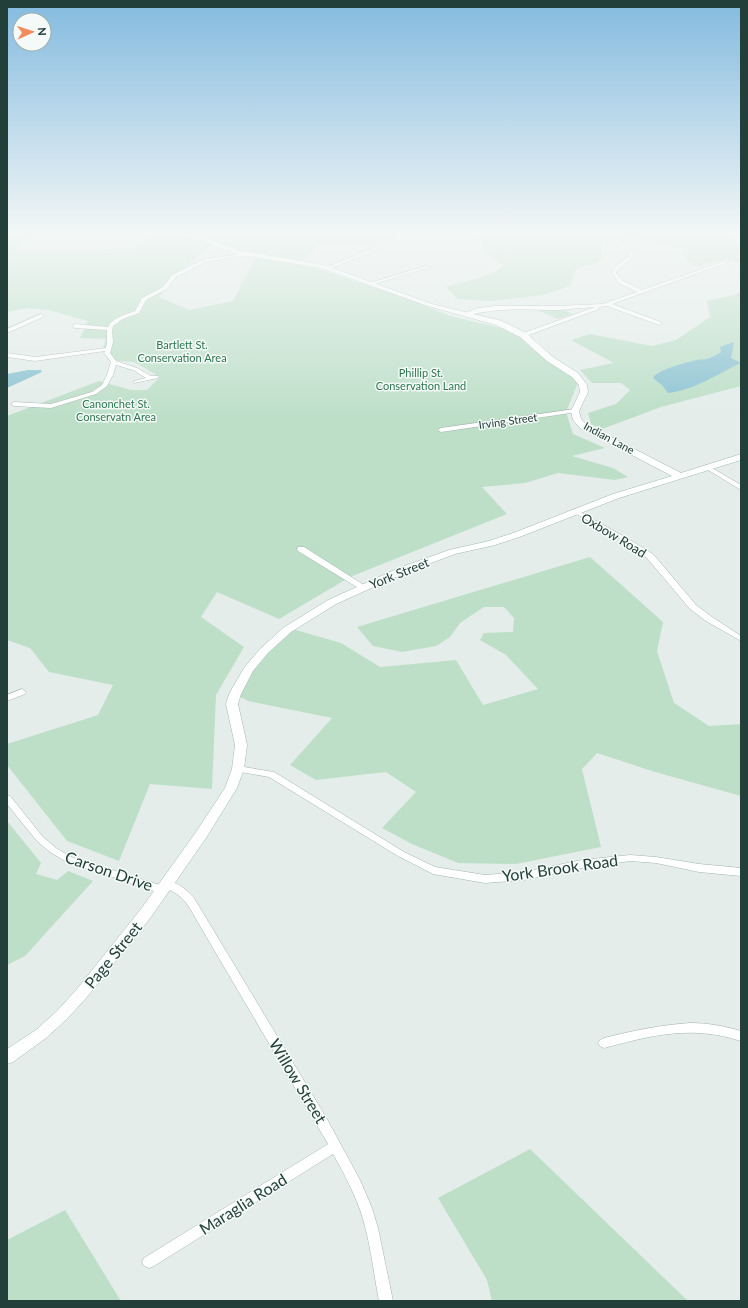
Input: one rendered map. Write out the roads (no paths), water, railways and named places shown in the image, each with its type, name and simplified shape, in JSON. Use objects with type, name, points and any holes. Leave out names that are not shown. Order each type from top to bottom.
[{"type":"street","points":[[136,382],[153,378],[136,369],[114,362],[107,353],[107,348],[110,342],[109,329],[115,321],[137,312],[144,299],[150,295]]},
{"type":"street","name":"Indian Lane","points":[[404,295],[430,305],[499,323],[523,336],[546,356],[575,375],[584,385],[584,392],[575,412],[577,420],[583,426],[680,476]]},
{"type":"street","points":[[466,314],[478,310],[495,308],[571,308],[599,306],[633,295]]},
{"type":"street","points":[[608,304],[659,323]]},
{"type":"street","points":[[523,336],[597,309],[599,306]]},
{"type":"street","points":[[8,330],[41,316]]},
{"type":"street","points":[[76,326],[109,329]]},
{"type":"street","points":[[7,356],[35,359],[107,348]]},
{"type":"street","points":[[14,404],[51,406],[94,393],[104,386],[110,375],[114,362]]},
{"type":"street","name":"Irving Street","points":[[441,430],[575,412]]},
{"type":"street","name":"York Street","points":[[202,835],[231,788],[238,768],[241,745],[232,704],[241,682],[248,670],[275,640],[289,628],[325,605],[402,570],[434,558],[519,534],[616,496],[741,457]]},
{"type":"street","points":[[707,467],[741,488]]},
{"type":"street","name":"Oxbow Road","points":[[575,511],[628,541],[650,556],[693,607],[741,639]]},
{"type":"street","points":[[301,549],[363,587]]},
{"type":"street","points":[[7,698],[22,692]]},
{"type":"street","name":"York Brook Road","points":[[238,768],[271,774],[401,854],[433,870],[449,874],[484,879],[524,876],[582,864],[630,858],[656,860],[699,868],[741,872]]},
{"type":"street","name":"Carson Drive","points":[[7,798],[40,839],[53,850],[68,859],[165,887]]},
{"type":"street","name":"Page Street","points":[[7,1057],[34,1040],[69,1008],[122,944],[202,835]]},
{"type":"street","name":"Willow Street","points":[[165,887],[180,890],[191,901],[336,1146],[356,1184],[366,1208],[372,1228],[386,1301]]},
{"type":"street","points":[[604,1043],[658,1030],[693,1027],[728,1031],[741,1036]]},
{"type":"street","name":"Maraglia Road","points":[[149,1262],[336,1146]]},
{"type":"water","points":[[734,342],[731,358],[741,363],[697,385],[668,393],[662,385],[653,378],[660,372],[673,367],[712,357],[721,352],[720,347]]},
{"type":"water","points":[[28,370],[41,370],[42,372],[7,388],[7,374]]},
{"type":"park label","name":"Bartlett St. Conservation Area","points":[[182,351]]},
{"type":"park label","name":"Phillip St. Conservation Land","points":[[421,379]]},
{"type":"park label","name":"Canonchet St. Conservatn Area","points":[[116,410]]}]
